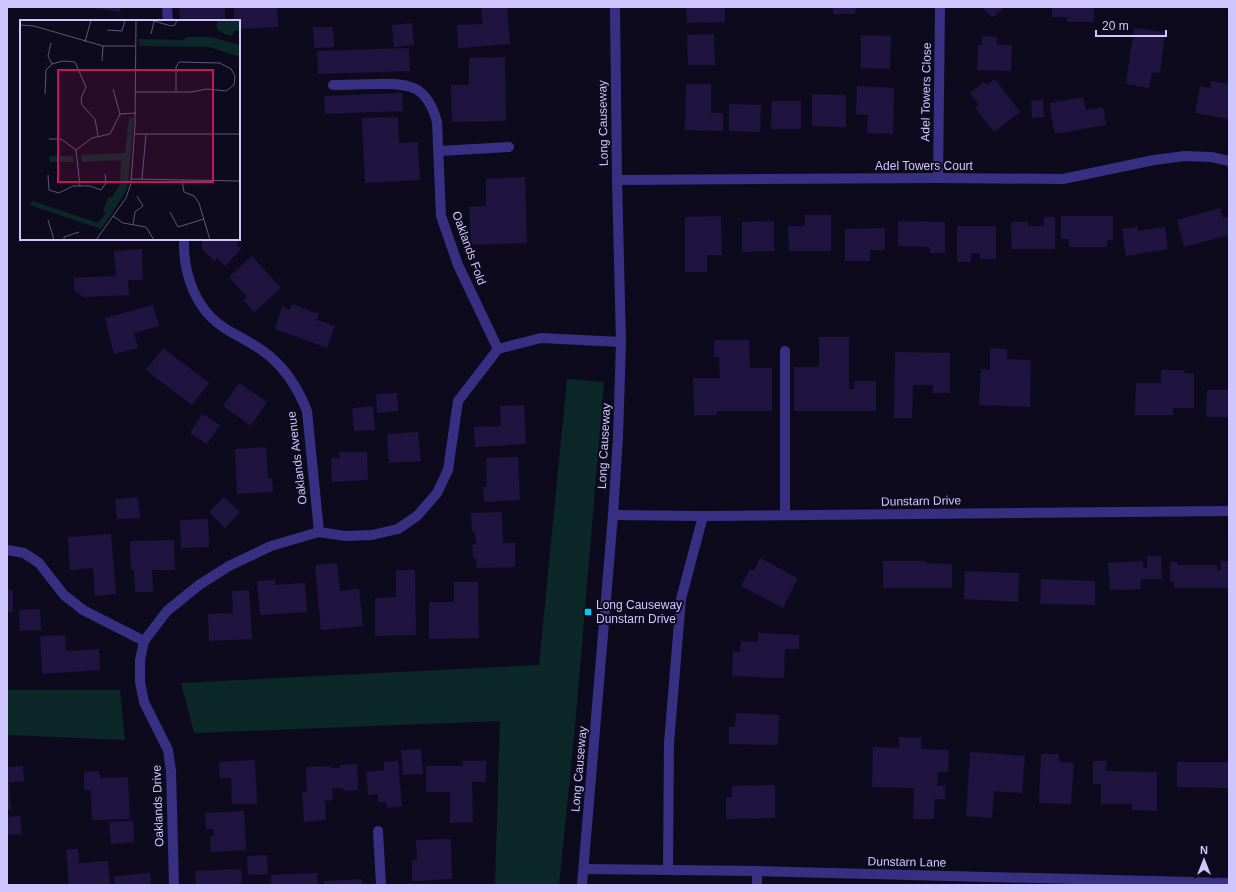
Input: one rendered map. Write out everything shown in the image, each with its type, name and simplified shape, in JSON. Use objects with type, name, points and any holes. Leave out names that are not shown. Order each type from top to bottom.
[{"type":"street","points":[[167,7],[168,20]]},
{"type":"street","name":"Long Causeway","points":[[582,885],[613,515],[618,437],[621,342],[615,7]]},
{"type":"street","name":"Adel Towers Close","points":[[938,178],[940,7]]},
{"type":"street","name":"Oaklands Fold","points":[[333,85],[398,84],[412,86],[423,95],[433,108],[437,122],[441,216],[458,265],[498,349]]},
{"type":"street","points":[[438,151],[509,147]]},
{"type":"street","name":"Adel Towers Court","points":[[617,180],[938,178],[1063,179],[1154,160],[1185,156],[1211,157],[1229,160]]},
{"type":"street","name":"Oaklands Avenue","points":[[184,240],[185,262],[190,283],[198,300],[210,316],[224,328],[256,345],[274,359],[288,374],[300,392],[307,411],[319,532]]},
{"type":"street","points":[[498,349],[541,338],[621,342]]},
{"type":"street","name":"Oaklands Drive","points":[[174,885],[171,771],[168,750],[144,702],[140,682],[140,660],[144,641],[167,611],[199,585],[228,566],[271,546],[319,532],[345,536],[372,535],[398,529],[417,516],[437,493],[448,470],[458,401],[498,349]]},
{"type":"street","points":[[785,351],[786,515]]},
{"type":"street","name":"Dunstarn Drive","points":[[613,515],[703,516],[1229,511]]},
{"type":"street","points":[[668,869],[669,743],[681,599],[703,516]]},
{"type":"street","points":[[7,550],[24,553],[39,563],[64,595],[84,610],[144,641]]},
{"type":"street","points":[[378,831],[381,885]]},
{"type":"street","name":"Dunstarn Lane","points":[[584,869],[757,871],[991,881],[1229,883]]},
{"type":"street","points":[[757,871],[757,885]]},
{"type":"green space","points":[[567,379],[604,382],[575,727],[559,885],[495,885],[500,721],[194,733],[181,683],[539,665]]},
{"type":"green space","points":[[7,690],[120,690],[125,740],[7,735]]},
{"type":"building","points":[[94,7],[121,7],[120,12]]},
{"type":"building","points":[[179,7],[225,7],[225,20],[180,20]]},
{"type":"building","points":[[234,7],[277,7],[278,27],[240,29],[240,20],[234,20]]},
{"type":"building","points":[[481,7],[507,7],[510,44],[458,48],[457,25],[483,24]]},
{"type":"building","points":[[686,7],[725,7],[725,22],[687,23]]},
{"type":"building","points":[[833,7],[856,7],[855,14],[833,14]]},
{"type":"building","points":[[982,7],[1005,7],[992,18]]},
{"type":"building","points":[[1052,7],[1094,7],[1094,22],[1067,22],[1067,17],[1052,17]]},
{"type":"building","points":[[412,23],[414,45],[394,47],[392,25]]},
{"type":"building","points":[[313,27],[333,27],[334,47],[314,48]]},
{"type":"building","points":[[1134,28],[1165,32],[1160,73],[1152,72],[1149,88],[1126,84]]},
{"type":"building","points":[[714,34],[715,65],[688,65],[687,35]]},
{"type":"building","points":[[861,35],[891,36],[890,69],[861,68]]},
{"type":"building","points":[[982,36],[997,37],[997,45],[1012,45],[1011,71],[977,70],[978,45],[982,45]]},
{"type":"building","points":[[409,48],[410,71],[318,74],[317,51]]},
{"type":"building","points":[[505,57],[506,121],[452,122],[451,85],[469,85],[469,58]]},
{"type":"building","points":[[995,79],[1020,112],[994,132],[975,108],[979,105],[970,93],[984,82],[987,85]]},
{"type":"building","points":[[1211,81],[1229,84],[1229,119],[1195,113],[1200,86],[1210,88]]},
{"type":"building","points":[[686,84],[711,84],[711,113],[723,113],[723,131],[685,130]]},
{"type":"building","points":[[857,86],[894,88],[893,134],[867,133],[868,115],[856,114]]},
{"type":"building","points":[[402,93],[403,111],[325,114],[324,96]]},
{"type":"building","points":[[812,94],[846,95],[846,127],[812,126]]},
{"type":"building","points":[[1083,97],[1086,110],[1103,107],[1106,125],[1055,134],[1049,103]]},
{"type":"building","points":[[1043,100],[1044,117],[1032,118],[1031,101]]},
{"type":"building","points":[[772,101],[801,101],[801,129],[771,129]]},
{"type":"building","points":[[729,104],[761,105],[760,132],[729,131]]},
{"type":"building","points":[[398,117],[399,143],[418,142],[420,180],[365,183],[362,118]]},
{"type":"building","points":[[525,177],[527,243],[471,245],[469,207],[486,206],[486,179]]},
{"type":"building","points":[[1220,208],[1223,218],[1227,217],[1229,223],[1229,235],[1184,247],[1177,220]]},
{"type":"building","points":[[805,215],[831,215],[831,251],[789,251],[788,226],[805,226]]},
{"type":"building","points":[[721,216],[722,255],[707,255],[707,272],[685,272],[685,217]]},
{"type":"building","points":[[1061,216],[1113,216],[1113,240],[1107,240],[1107,247],[1069,247],[1069,239],[1061,239]]},
{"type":"building","points":[[1044,217],[1055,217],[1055,249],[1012,249],[1011,222],[1028,222],[1028,226],[1044,226]]},
{"type":"building","points":[[774,221],[774,251],[742,252],[742,222]]},
{"type":"building","points":[[898,221],[945,222],[945,253],[930,253],[930,247],[898,246]]},
{"type":"building","points":[[957,226],[996,226],[996,259],[980,259],[980,253],[971,253],[971,262],[957,262]]},
{"type":"building","points":[[1138,227],[1138,231],[1165,227],[1168,249],[1126,256],[1122,229]]},
{"type":"building","points":[[885,228],[885,250],[870,250],[870,261],[845,261],[845,229]]},
{"type":"building","points":[[202,240],[240,240],[236,244],[241,249],[225,266],[217,258],[214,261],[202,249]]},
{"type":"building","points":[[142,249],[143,280],[128,280],[129,295],[83,297],[74,290],[74,278],[116,276],[114,251]]},
{"type":"building","points":[[252,256],[281,288],[254,312],[244,301],[247,297],[229,277]]},
{"type":"building","points":[[292,304],[319,314],[317,320],[335,326],[327,348],[275,329],[282,307],[290,310]]},
{"type":"building","points":[[153,305],[159,326],[134,333],[138,348],[114,354],[105,318]]},
{"type":"building","points":[[819,337],[849,337],[849,389],[854,389],[854,381],[876,381],[876,411],[794,411],[794,367],[819,367]]},
{"type":"building","points":[[714,340],[749,340],[750,368],[772,368],[772,411],[717,411],[717,415],[694,415],[693,378],[720,378],[719,357],[714,357]]},
{"type":"building","points":[[163,348],[209,383],[192,405],[146,370]]},
{"type":"building","points":[[990,348],[1007,349],[1007,359],[1031,360],[1030,407],[979,405],[981,369],[990,370]]},
{"type":"building","points":[[895,352],[950,353],[950,393],[933,393],[933,385],[913,385],[912,418],[894,418]]},
{"type":"building","points":[[1161,370],[1184,370],[1184,373],[1194,374],[1194,408],[1173,408],[1173,415],[1135,415],[1136,383],[1161,383]]},
{"type":"building","points":[[239,383],[267,402],[251,426],[223,406]]},
{"type":"building","points":[[1207,390],[1229,390],[1229,417],[1206,417]]},
{"type":"building","points":[[397,393],[398,411],[377,413],[376,394]]},
{"type":"building","points":[[524,405],[526,444],[475,447],[474,427],[501,426],[500,406]]},
{"type":"building","points":[[373,406],[375,430],[354,431],[352,408]]},
{"type":"building","points":[[202,414],[220,425],[207,444],[190,433]]},
{"type":"building","points":[[418,432],[421,461],[389,463],[387,434]]},
{"type":"building","points":[[266,447],[268,478],[272,478],[273,492],[237,494],[235,449]]},
{"type":"building","points":[[339,452],[367,452],[368,480],[332,482],[331,458],[340,458]]},
{"type":"building","points":[[518,457],[520,500],[484,502],[483,487],[487,487],[486,458]]},
{"type":"building","points":[[138,497],[140,518],[117,519],[115,499]]},
{"type":"building","points":[[224,497],[240,512],[225,528],[209,512]]},
{"type":"building","points":[[502,512],[503,543],[515,543],[515,567],[477,568],[476,558],[473,558],[472,545],[476,544],[475,532],[472,532],[471,513]]},
{"type":"building","points":[[208,519],[209,547],[181,548],[180,520]]},
{"type":"building","points":[[111,534],[116,594],[95,596],[93,568],[70,570],[68,537]]},
{"type":"building","points":[[174,540],[175,570],[152,570],[153,592],[135,592],[134,570],[131,570],[130,541]]},
{"type":"building","points":[[1147,556],[1161,556],[1162,579],[1141,579],[1141,589],[1110,590],[1108,563],[1143,561],[1143,568],[1147,568]]},
{"type":"building","points":[[760,558],[798,578],[783,608],[741,586],[750,569],[754,571]]},
{"type":"building","points":[[883,561],[926,561],[926,563],[952,564],[952,588],[883,588]]},
{"type":"building","points":[[1220,561],[1229,561],[1229,588],[1174,588],[1174,582],[1170,582],[1170,562],[1177,562],[1177,565],[1217,565],[1217,570],[1221,570]]},
{"type":"building","points":[[337,563],[340,591],[359,589],[363,626],[321,630],[315,565]]},
{"type":"building","points":[[396,570],[415,570],[416,635],[375,636],[375,598],[396,597]]},
{"type":"building","points":[[965,571],[1019,573],[1018,602],[964,599]]},
{"type":"building","points":[[1041,579],[1095,581],[1095,605],[1040,604]]},
{"type":"building","points":[[275,580],[275,585],[305,583],[307,612],[260,615],[257,581]]},
{"type":"building","points":[[454,582],[478,582],[479,638],[429,639],[429,602],[454,602]]},
{"type":"building","points":[[7,590],[13,590],[13,612],[7,612]]},
{"type":"building","points":[[249,590],[252,639],[209,641],[208,614],[233,613],[232,591]]},
{"type":"building","points":[[40,609],[41,630],[20,631],[19,610]]},
{"type":"building","points":[[758,633],[799,635],[799,649],[785,649],[784,678],[732,676],[733,652],[740,652],[741,641],[758,642]]},
{"type":"building","points":[[65,635],[66,651],[99,649],[100,670],[42,674],[40,636]]},
{"type":"building","points":[[736,713],[779,715],[778,745],[729,744],[729,727],[735,727]]},
{"type":"building","points":[[899,737],[921,738],[921,749],[949,750],[948,772],[938,772],[937,786],[945,786],[945,799],[935,799],[934,819],[913,819],[914,788],[872,787],[873,747],[899,748]]},
{"type":"building","points":[[421,749],[423,774],[403,775],[401,750]]},
{"type":"building","points":[[970,752],[1025,756],[1022,793],[994,791],[992,818],[966,816]]},
{"type":"building","points":[[1041,754],[1059,754],[1059,762],[1074,763],[1071,804],[1039,803]]},
{"type":"building","points":[[255,760],[257,804],[232,804],[231,778],[220,778],[219,762]]},
{"type":"building","points":[[398,761],[402,806],[387,808],[386,802],[378,802],[378,794],[368,795],[366,772],[384,770],[384,762]]},
{"type":"building","points":[[463,761],[486,761],[486,782],[472,782],[473,822],[450,823],[450,792],[426,792],[426,766],[463,766]]},
{"type":"building","points":[[1093,761],[1107,761],[1106,771],[1157,772],[1157,811],[1132,810],[1132,804],[1101,804],[1101,784],[1093,784]]},
{"type":"building","points":[[1177,762],[1229,762],[1229,788],[1177,787]]},
{"type":"building","points":[[357,764],[358,790],[344,791],[343,788],[332,788],[333,800],[325,801],[326,820],[304,822],[302,792],[307,792],[306,767],[331,766],[331,768],[340,768],[340,765]]},
{"type":"building","points":[[23,766],[24,781],[9,782],[11,810],[7,810],[7,767]]},
{"type":"building","points":[[99,771],[100,778],[128,777],[130,819],[92,820],[91,790],[84,790],[84,772]]},
{"type":"building","points":[[775,785],[775,818],[726,819],[726,798],[732,797],[732,786]]},
{"type":"building","points":[[244,811],[246,850],[211,852],[210,836],[214,836],[213,829],[206,829],[205,813]]},
{"type":"building","points":[[20,816],[22,834],[7,835],[7,817]]},
{"type":"building","points":[[133,821],[134,842],[111,844],[109,822]]},
{"type":"building","points":[[451,839],[452,879],[412,881],[412,860],[417,860],[416,840]]},
{"type":"building","points":[[78,849],[79,863],[108,861],[110,885],[69,885],[66,850]]},
{"type":"building","points":[[267,855],[268,874],[248,875],[247,856]]},
{"type":"building","points":[[241,869],[242,883],[233,885],[196,885],[195,871]]},
{"type":"building","points":[[150,873],[151,885],[115,885],[114,876]]},
{"type":"building","points":[[317,873],[318,885],[271,885],[271,875]]},
{"type":"building","points":[[362,879],[362,885],[324,885],[323,881]]},
{"type":"place","name":"Long Causeway Dunstarn Drive","points":[[588,612]]}]
